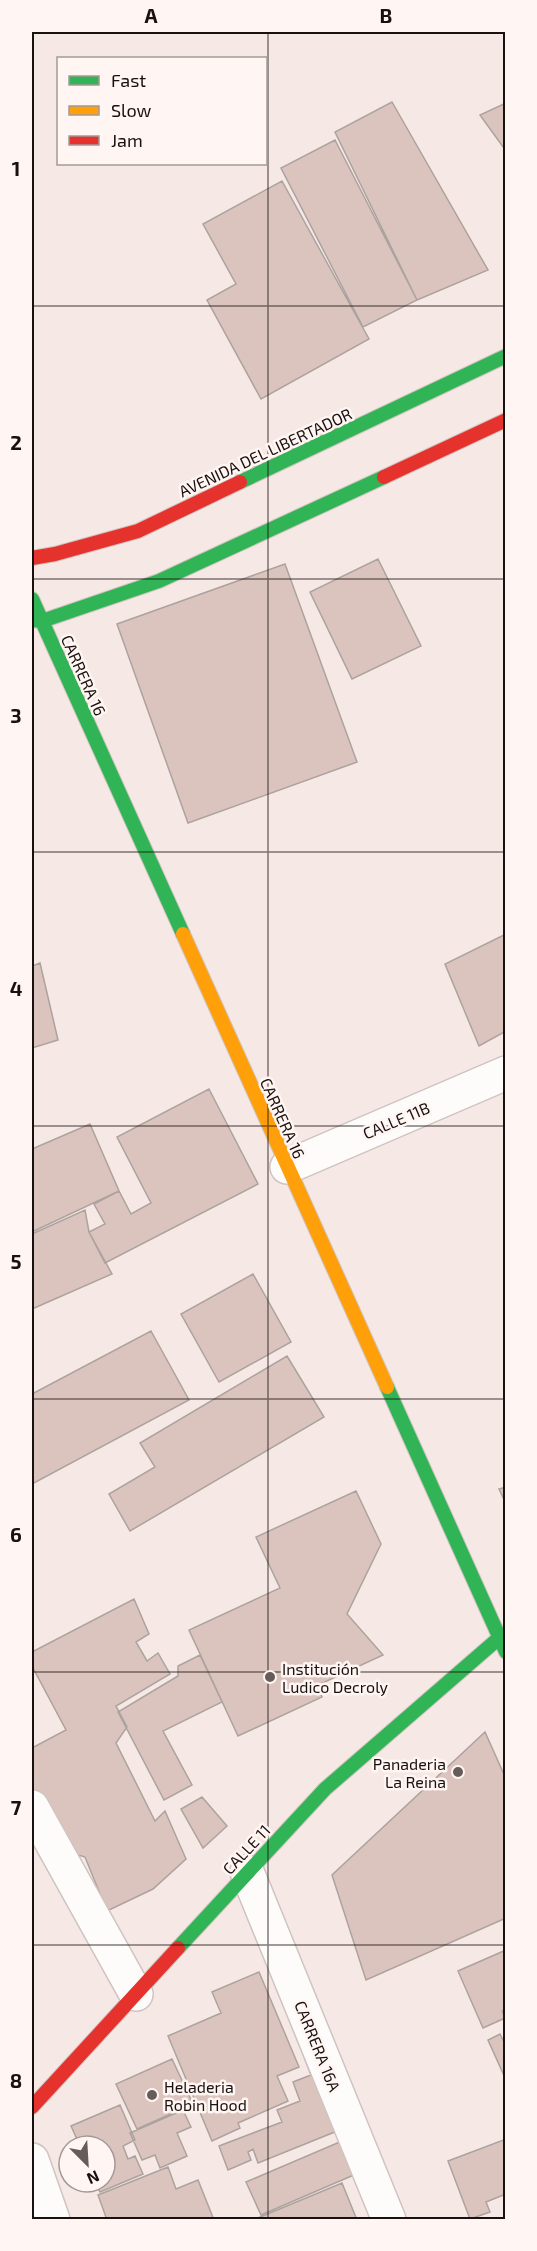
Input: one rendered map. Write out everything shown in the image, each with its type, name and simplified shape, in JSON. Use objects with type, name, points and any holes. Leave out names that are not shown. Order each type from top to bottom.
[{"type":"street","name":"AVENIDA DEL LIBERTADOR","points":[[32,558],[55,554],[138,531],[506,356]]},
{"type":"street","points":[[37,620],[159,581],[506,420]]},
{"type":"street","name":"CARRERA 16","points":[[32,598],[37,620],[502,1636],[506,1652]]},
{"type":"street","name":"CALLE 11B","points":[[287,1167],[506,1073]]},
{"type":"street","name":"CALLE 11","points":[[32,2107],[325,1789],[502,1636]]},
{"type":"street","points":[[32,1807],[136,1994]]},
{"type":"street","name":"CARRERA 16A","points":[[247,1872],[389,2220]]},
{"type":"street","points":[[32,2160],[53,2220]]},
{"type":"building","points":[[392,102],[488,270],[417,300],[335,132]]},
{"type":"building","points":[[506,103],[506,151],[480,115]]},
{"type":"building","points":[[335,140],[417,300],[363,327],[281,168]]},
{"type":"building","points":[[282,181],[369,339],[261,399],[207,300],[236,284],[203,224]]},
{"type":"building","points":[[378,559],[421,646],[352,679],[310,592]]},
{"type":"building","points":[[285,564],[357,762],[188,823],[117,624]]},
{"type":"building","points":[[506,934],[506,1031],[479,1046],[445,964]]},
{"type":"building","points":[[40,963],[58,1040],[32,1048],[32,966]]},
{"type":"building","points":[[209,1089],[258,1184],[105,1263],[89,1232],[105,1224],[94,1204],[119,1191],[131,1214],[151,1203],[117,1137]]},
{"type":"building","points":[[90,1124],[119,1191],[32,1232],[32,1149]]},
{"type":"building","points":[[85,1210],[89,1232],[112,1274],[32,1309],[32,1234]]},
{"type":"building","points":[[253,1274],[291,1342],[219,1382],[181,1314]]},
{"type":"building","points":[[151,1331],[189,1400],[32,1484],[32,1394]]},
{"type":"building","points":[[287,1356],[324,1417],[130,1531],[109,1494],[155,1467],[140,1443]]},
{"type":"building","points":[[506,1487],[506,1504],[499,1489]]},
{"type":"building","points":[[356,1491],[381,1544],[347,1614],[383,1655],[316,1686],[322,1697],[238,1736],[189,1630],[280,1588],[256,1537]]},
{"type":"building","points":[[134,1599],[149,1634],[136,1642],[147,1661],[158,1653],[170,1674],[116,1706],[127,1727],[116,1743],[155,1821],[165,1811],[186,1859],[153,1889],[107,1911],[85,1857],[62,1850],[32,1786],[32,1748],[66,1730],[32,1666],[32,1652]]},
{"type":"building","points":[[200,1655],[222,1702],[163,1731],[192,1785],[164,1800],[118,1712],[178,1676],[178,1666]]},
{"type":"building","points":[[485,1732],[506,1779],[506,1918],[366,1980],[332,1875]]},
{"type":"building","points":[[202,1797],[227,1826],[203,1848],[181,1809]]},
{"type":"building","points":[[506,1950],[506,2009],[502,2011],[505,2018],[483,2028],[458,1971]]},
{"type":"building","points":[[259,1972],[299,2067],[277,2076],[288,2101],[238,2123],[240,2128],[212,2141],[168,2036],[221,2013],[212,1992]]},
{"type":"building","points":[[500,2034],[506,2046],[506,2080],[488,2040]]},
{"type":"building","points":[[296,2036],[347,2127],[258,2163],[253,2149],[248,2152],[251,2160],[228,2170],[219,2146],[282,2122],[277,2110],[300,2101],[293,2082],[311,2075]]},
{"type":"building","points":[[172,2059],[193,2104],[137,2129],[116,2084]]},
{"type":"building","points":[[120,2105],[135,2140],[123,2146],[128,2159],[135,2156],[143,2174],[117,2185],[117,2134],[75,2134],[71,2126]]},
{"type":"building","points":[[183,2110],[191,2127],[177,2133],[187,2156],[160,2168],[155,2155],[142,2160],[130,2133]]},
{"type":"building","points":[[349,2138],[363,2171],[261,2215],[246,2182]]},
{"type":"building","points":[[506,2139],[506,2194],[486,2202],[490,2212],[470,2219],[448,2161]]},
{"type":"building","points":[[168,2167],[176,2189],[198,2180],[214,2220],[107,2220],[98,2195],[117,2194],[117,2187]]},
{"type":"building","points":[[342,2183],[357,2220],[253,2220]]},
{"type":"traffic: fast","points":[[240,482],[506,356]]},
{"type":"traffic: fast","points":[[32,620],[42,621],[159,581],[384,477]]},
{"type":"traffic: fast","points":[[32,599],[183,934]]},
{"type":"traffic: fast","points":[[387,1387],[506,1652]]},
{"type":"traffic: fast","points":[[178,1948],[325,1789],[499,1638],[506,1635]]},
{"type":"traffic: slow","points":[[183,934],[387,1387]]},
{"type":"traffic: jam","points":[[384,477],[506,420]]},
{"type":"traffic: jam","points":[[32,558],[55,554],[138,531],[240,482]]},
{"type":"traffic: jam","points":[[32,2107],[178,1948]]},
{"type":"place","name":"Institución Ludico Decroly","points":[[270,1677]]},
{"type":"place","name":"Panaderia La Reina","points":[[458,1772]]},
{"type":"place","name":"Heladeria Robin Hood","points":[[152,2095]]}]
